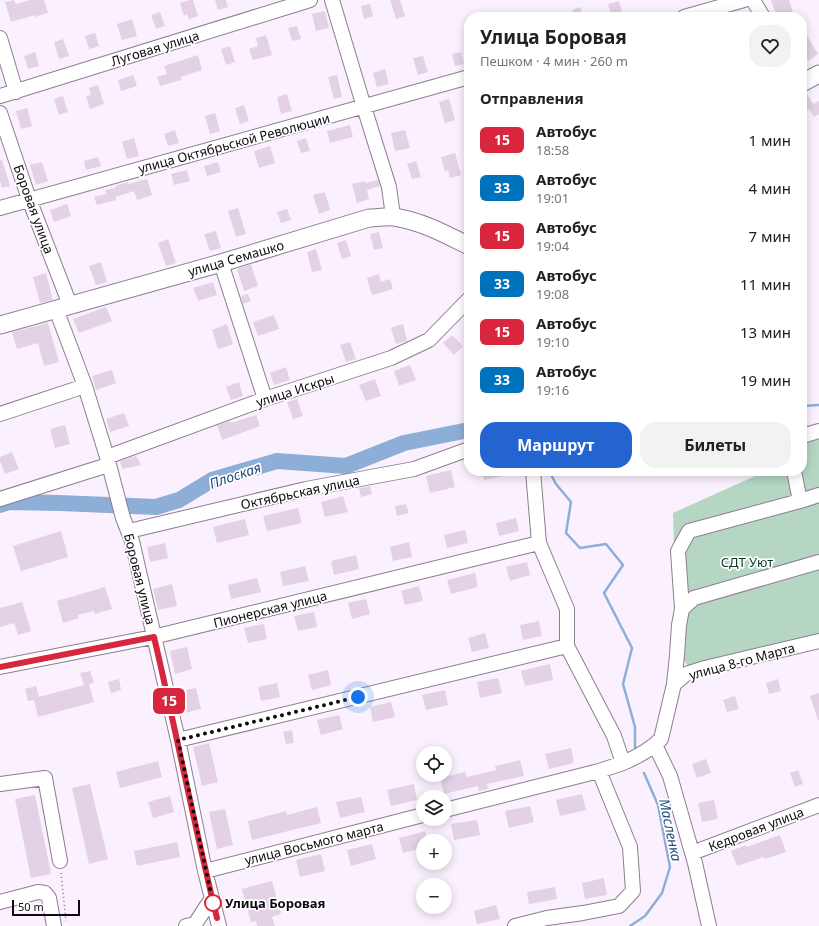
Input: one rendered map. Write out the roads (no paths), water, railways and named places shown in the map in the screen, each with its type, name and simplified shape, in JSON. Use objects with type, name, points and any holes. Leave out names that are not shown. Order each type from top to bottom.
[{"type":"main road","points":[[807,80],[819,74]]},
{"type":"main road","name":"улица Семашко","points":[[0,325],[221,263],[369,218],[393,216],[434,228],[464,243]]},
{"type":"street","name":"Луговая улица","points":[[0,96],[310,0]]},
{"type":"street","points":[[332,0],[390,187],[393,216]]},
{"type":"street","points":[[702,12],[744,0]]},
{"type":"street","points":[[753,0],[759,12]]},
{"type":"street","points":[[0,38],[16,92]]},
{"type":"street","name":"улица Октябрьской Революции","points":[[0,208],[464,78]]},
{"type":"street","name":"Боровая улица","points":[[0,113],[63,307],[123,518],[129,531],[178,740],[205,871],[218,922]]},
{"type":"street","points":[[221,263],[265,399]]},
{"type":"street","name":"улица Искры","points":[[0,499],[107,461],[265,399],[391,358],[429,340],[464,304]]},
{"type":"street","points":[[0,414],[85,386]]},
{"type":"street","points":[[807,435],[819,431]]},
{"type":"street","name":"Октябрьская улица","points":[[129,531],[306,489],[414,469],[464,451]]},
{"type":"street","points":[[533,476],[539,543],[567,609],[567,646],[614,736],[623,763]]},
{"type":"street","points":[[795,476],[800,501]]},
{"type":"street","points":[[674,684],[679,625],[682,609],[678,551],[689,531],[819,495]]},
{"type":"street","name":"Пионерская улица","points":[[0,667],[154,637],[539,543]]},
{"type":"street","points":[[682,609],[694,598],[819,562]]},
{"type":"street","name":"улица 8-го Марта","points":[[599,771],[637,757],[661,739],[674,684],[686,674],[705,668],[819,641]]},
{"type":"street","points":[[178,740],[567,646]]},
{"type":"street","points":[[655,745],[670,776],[692,853],[709,926]]},
{"type":"street","points":[[452,808],[599,771],[630,847],[633,891],[619,906],[547,918],[515,926]]},
{"type":"street","points":[[0,784],[45,778],[60,861]]},
{"type":"street","name":"Кедровая улица","points":[[692,853],[819,805]]},
{"type":"street","name":"улица Восьмого марта","points":[[205,871],[416,817]]},
{"type":"street","points":[[0,902],[38,892],[45,893],[49,898],[60,924]]},
{"type":"street","points":[[186,926],[195,924],[212,898]]},
{"type":"waterway","name":"Плоская","points":[[807,406],[819,405]]},
{"type":"waterway","name":"Плоская","points":[[0,505],[9,502],[156,507],[179,500],[212,480],[277,461],[346,466],[404,443],[464,431]]},
{"type":"waterway","name":"Масленка","points":[[552,476],[556,484],[571,502],[566,533],[580,548],[606,544],[623,565],[604,593],[632,648],[623,684],[635,727],[635,748]]},
{"type":"waterway","name":"Масленка","points":[[630,926],[645,916],[662,893],[670,867],[658,805],[644,773]]},
{"type":"place","name":"Улица Боровая","points":[[213,903]]},
{"type":"park label","name":"СДТ Уют","points":[[747,562]]}]
